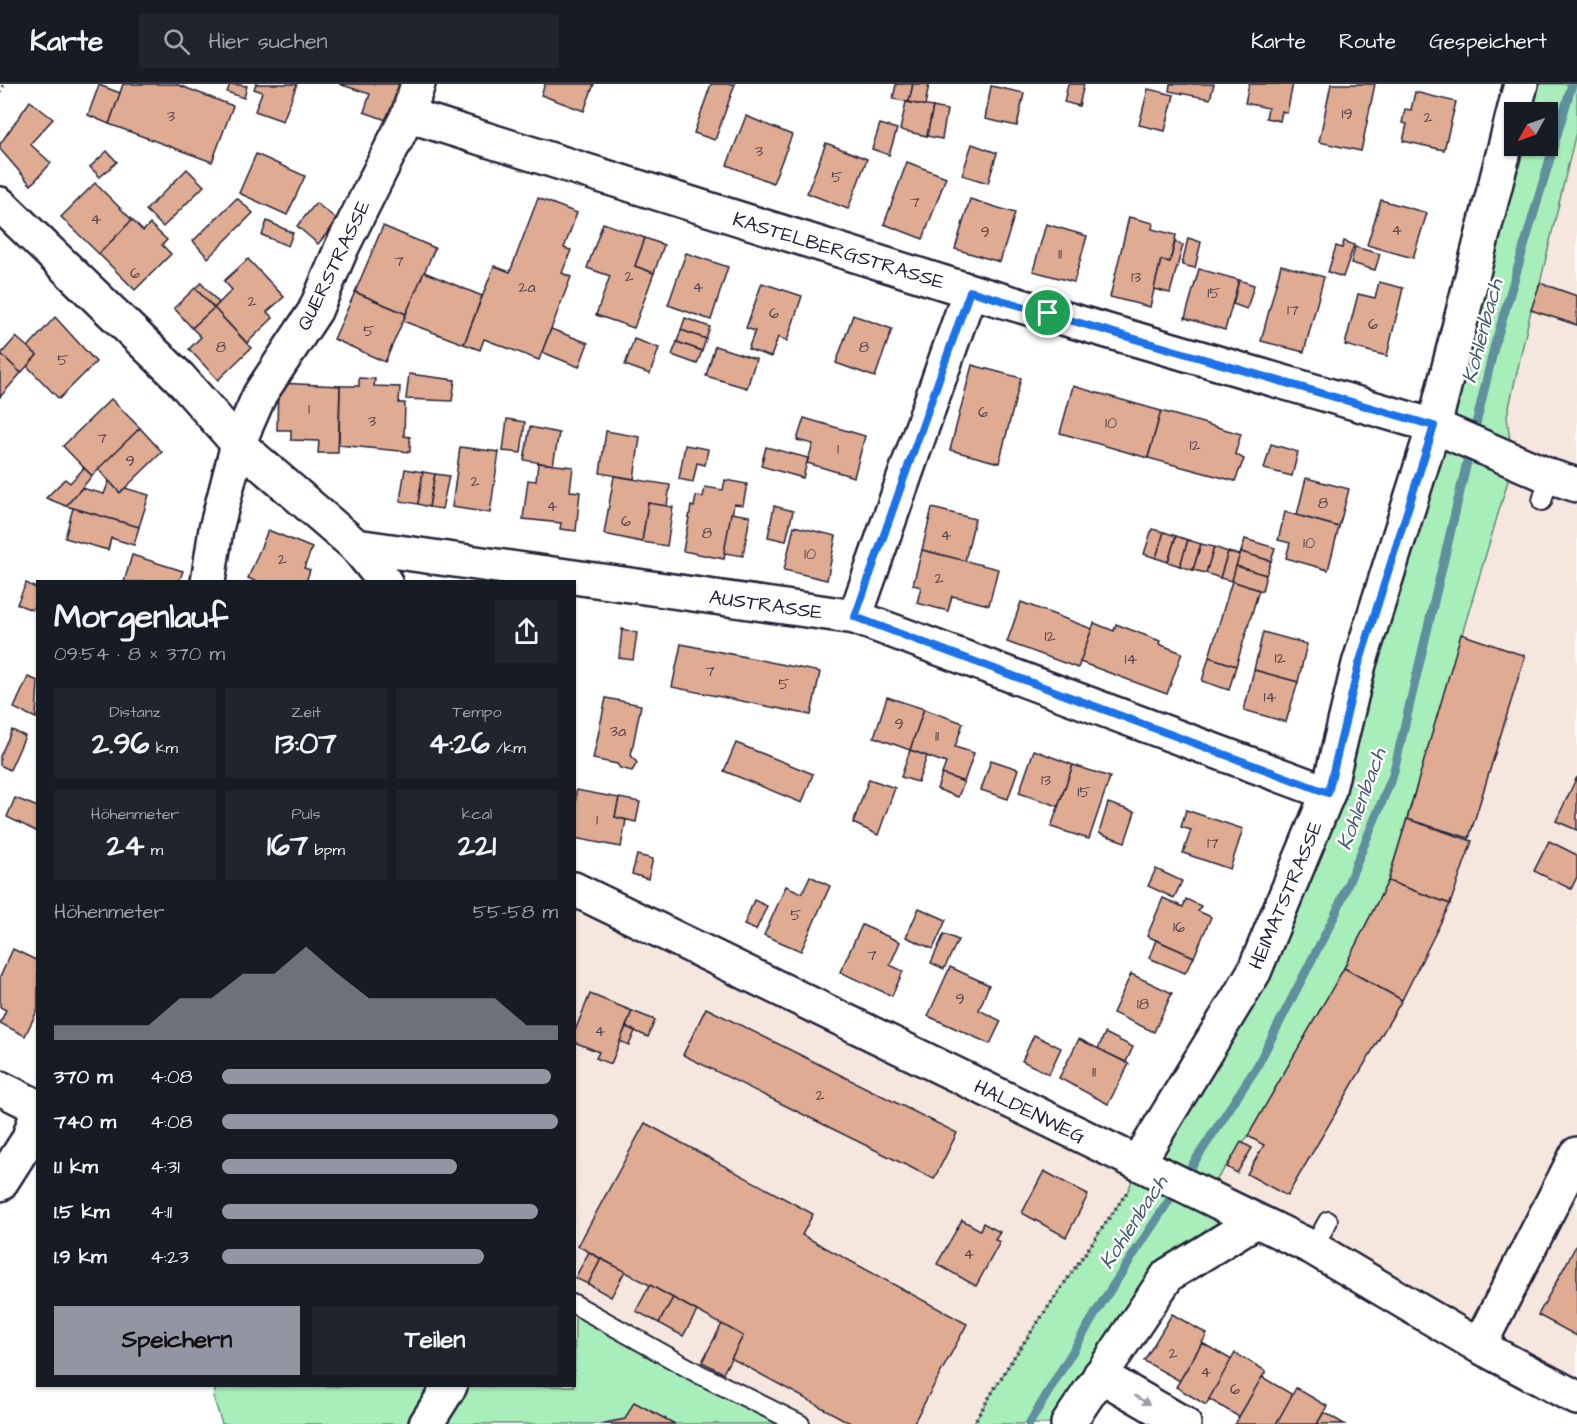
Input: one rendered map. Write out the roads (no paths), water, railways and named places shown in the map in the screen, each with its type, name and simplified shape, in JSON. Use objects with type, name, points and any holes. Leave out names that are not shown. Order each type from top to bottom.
[{"type":"street","name":"QUERSTRASSE","points":[[208,580],[216,529],[238,444],[260,394],[315,311],[342,248],[408,115],[418,84]]},
{"type":"street","name":"HEIMATSTRASSE","points":[[1144,1166],[1254,972],[1328,793],[1359,664],[1440,428],[1521,84]]},
{"type":"street","name":"KASTELBERGSTRASSE","points":[[408,115],[970,291],[1440,428],[1512,459],[1556,487]]},
{"type":"street","points":[[0,204],[179,377],[238,444],[356,546],[383,580]]},
{"type":"street","points":[[855,617],[970,291]]},
{"type":"street","name":"AUSTRASSE","points":[[356,546],[855,617],[1328,793]]},
{"type":"street","name":"HALDENWEG","points":[[576,890],[1202,1193],[1254,1222],[1321,1235],[1479,1346],[1577,1398]]},
{"type":"street","points":[[0,1088],[36,1106]]},
{"type":"street","points":[[0,1184],[28,1140],[36,1118]]},
{"type":"street","points":[[1479,1346],[1577,1154]]},
{"type":"street","points":[[1068,1424],[1168,1275],[1254,1222]]},
{"type":"street","points":[[1100,1375],[1184,1424]]},
{"type":"street","points":[[426,1424],[449,1387]]},
{"type":"lane","points":[[576,1305],[699,1374],[800,1424]]},
{"type":"waterway","name":"Kohlenbach","points":[[1029,1424],[1103,1301],[1256,1068],[1335,915],[1393,775],[1494,348],[1572,84]]}]
